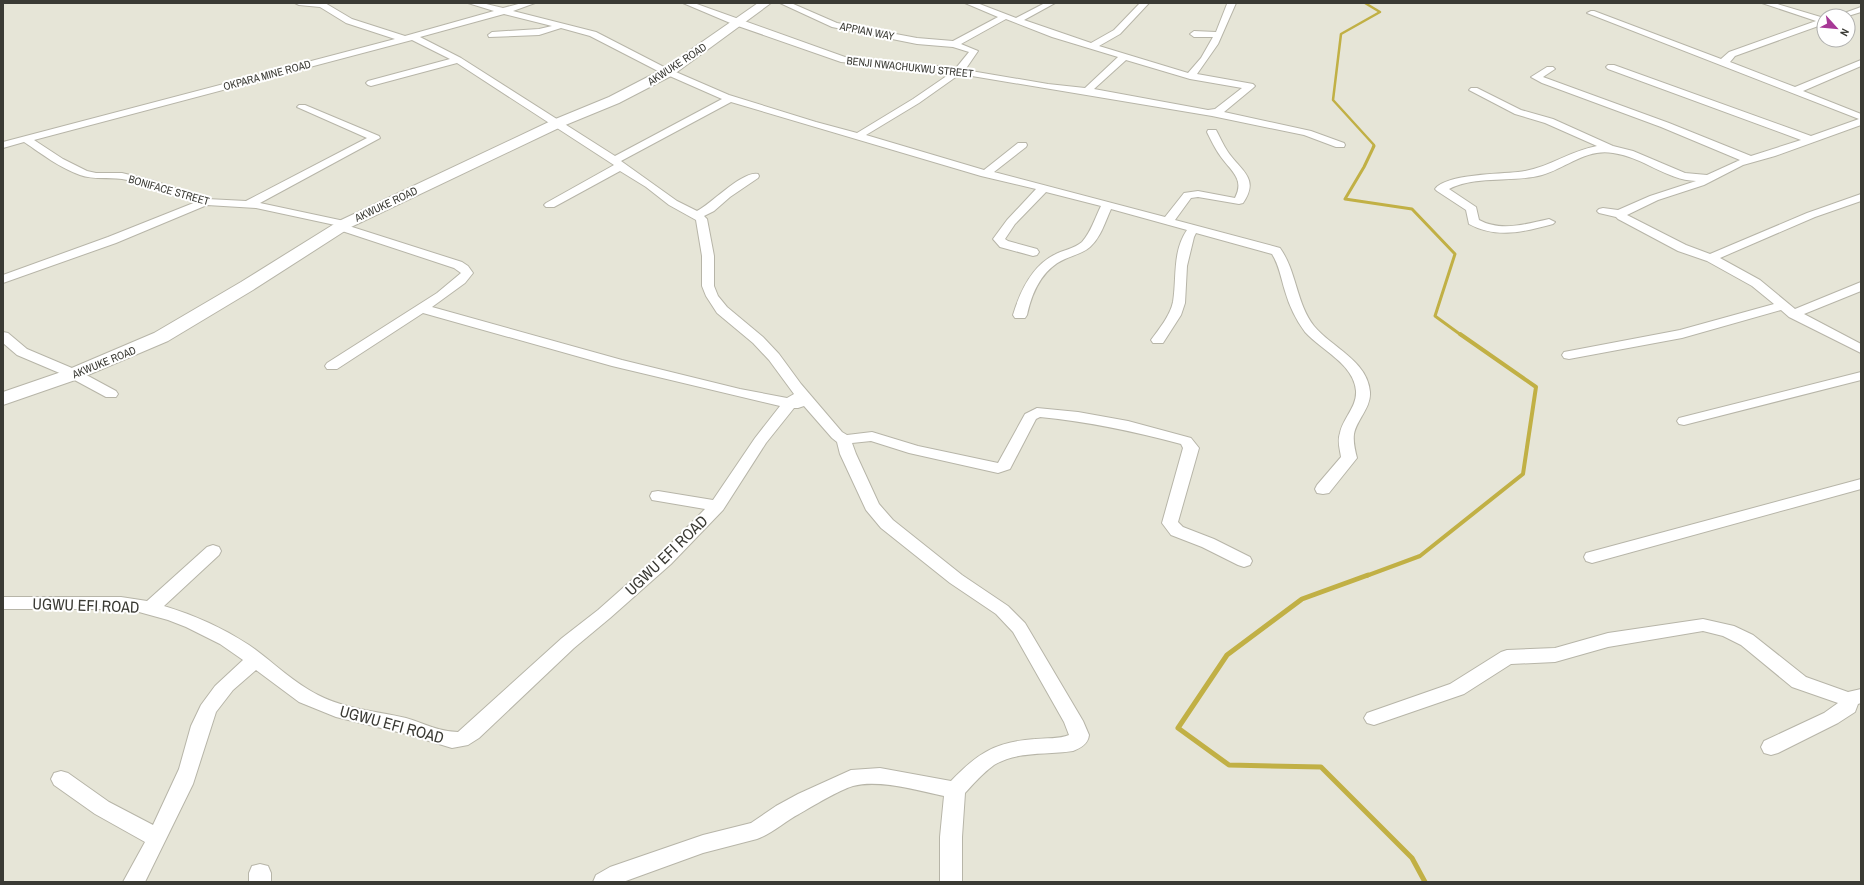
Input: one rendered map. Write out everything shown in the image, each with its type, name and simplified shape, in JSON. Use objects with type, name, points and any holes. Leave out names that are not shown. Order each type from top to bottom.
[{"type":"main road","name":"AKWUKE ROAD","points":[[3,399],[74,374],[161,337],[247,286],[342,226],[558,123],[607,103],[668,72],[765,3]]},
{"type":"street","points":[[299,3],[325,4],[349,21],[409,38],[458,60],[558,123],[673,202],[697,215],[701,219],[704,228],[708,256],[707,281],[712,296],[722,310],[758,340],[774,357],[802,401],[844,440],[872,506],[887,524],[956,578],[1002,610],[1020,628],[1073,721],[1079,735],[1078,740],[1073,743],[1018,749],[992,757],[955,790],[951,837],[951,882]]},
{"type":"street","points":[[472,3],[593,34],[668,72],[731,98],[812,124],[858,136],[985,174],[1043,188],[1276,251],[1282,257],[1294,299],[1310,328],[1349,366],[1360,382],[1362,397],[1359,412],[1351,425],[1346,439],[1349,458],[1323,489]]},
{"type":"street","name":"OKPARA MINE ROAD","points":[[3,145],[409,38],[531,3]]},
{"type":"street","name":"BENJI NWACHUKWU STREET","points":[[687,3],[738,23],[844,60],[959,71],[1048,87],[1087,91],[1213,113],[1307,133],[1340,145]]},
{"type":"street","name":"APPIAN WAY","points":[[784,3],[835,24],[917,41],[954,44],[974,51],[959,71]]},
{"type":"street","points":[[969,3],[1016,21],[1190,76],[1250,86],[1221,110],[1213,113]]},
{"type":"street","points":[[1016,21],[1051,3]]},
{"type":"street","points":[[1093,46],[1117,32],[1145,3]]},
{"type":"street","points":[[1190,76],[1200,66],[1219,35],[1232,3]]},
{"type":"street","points":[[1766,3],[1816,19]]},
{"type":"street","points":[[1591,14],[1726,64],[1861,117]]},
{"type":"street","points":[[954,44],[1004,17]]},
{"type":"street","points":[[1726,64],[1725,60],[1732,54],[1816,24]]},
{"type":"street","points":[[492,35],[539,32],[561,26]]},
{"type":"street","points":[[414,27],[431,32]]},
{"type":"street","points":[[1194,34],[1219,35]]},
{"type":"street","points":[[1087,91],[1113,65],[1125,56]]},
{"type":"street","points":[[371,83],[458,60]]},
{"type":"street","points":[[1794,91],[1861,63]]},
{"type":"street","points":[[1611,67],[1809,140]]},
{"type":"street","points":[[1550,69],[1536,76],[1545,82],[1665,125],[1750,160]]},
{"type":"street","points":[[858,136],[916,101],[959,71]]},
{"type":"street","points":[[1474,90],[1518,112],[1549,121],[1612,149],[1638,157],[1682,176],[1706,178]]},
{"type":"street","points":[[550,206],[618,163],[731,98]]},
{"type":"street","points":[[249,204],[375,138],[302,107]]},
{"type":"street","points":[[1621,214],[1654,198],[1700,183],[1706,178],[1750,160],[1861,122]]},
{"type":"street","points":[[1167,222],[1188,195],[1198,194],[1239,201],[1244,193],[1246,185],[1240,171],[1225,155],[1212,132]]},
{"type":"street","name":"BONIFACE STREET","points":[[26,139],[59,161],[83,173],[96,176],[122,176],[150,183],[206,202],[249,204],[342,226],[458,265],[467,273],[461,280],[441,296],[420,308],[332,366]]},
{"type":"street","points":[[985,174],[1022,145]]},
{"type":"street","points":[[1549,222],[1498,231],[1482,228],[1473,222],[1472,209],[1441,189],[1444,186],[1462,182],[1539,172],[1591,150],[1612,149]]},
{"type":"street","points":[[697,215],[710,209],[726,195],[754,176]]},
{"type":"street","points":[[1033,252],[1004,244],[999,239],[1011,222],[1043,188]]},
{"type":"street","points":[[1711,258],[1721,252],[1812,214],[1861,196]]},
{"type":"street","points":[[3,279],[112,240],[206,202]]},
{"type":"street","points":[[1020,315],[1028,290],[1037,277],[1056,258],[1076,251],[1090,240],[1098,227],[1107,205]]},
{"type":"street","points":[[1603,211],[1621,214],[1622,217],[1682,248],[1711,258],[1756,283],[1782,306],[1794,314],[1861,349]]},
{"type":"street","points":[[1158,340],[1174,315],[1179,303],[1180,266],[1188,237],[1193,229]]},
{"type":"street","points":[[1794,314],[1861,286]]},
{"type":"street","points":[[1569,355],[1682,334],[1782,306]]},
{"type":"street","points":[[420,308],[493,330],[644,370],[731,390],[802,401]]},
{"type":"street","points":[[3,336],[22,352],[74,374],[111,394]]},
{"type":"street","points":[[1684,421],[1861,376]]},
{"type":"street","name":"UGWU EFI ROAD","points":[[3,603],[138,604],[172,614],[241,649],[297,692],[313,702],[333,709],[407,726],[449,739],[459,740],[466,738],[529,681],[568,643],[652,571],[717,506],[751,453],[802,401]]},
{"type":"street","points":[[844,440],[872,436],[914,450],[998,468],[1005,466],[1030,417],[1037,412],[1078,416],[1123,424],[1174,437],[1186,441],[1191,448],[1170,523],[1177,531],[1208,543],[1244,561]]},
{"type":"street","points":[[1592,558],[1861,484]]},
{"type":"street","points":[[658,496],[717,506]]},
{"type":"street","points":[[150,608],[213,551]]},
{"type":"street","points":[[1374,718],[1457,689],[1507,657],[1555,655],[1608,640],[1703,625],[1728,631],[1747,640],[1799,682],[1855,698],[1848,707],[1831,718],[1771,747]]},
{"type":"street","points":[[134,882],[157,838],[189,768],[205,715],[213,701],[229,684],[256,660]]},
{"type":"street","points":[[604,882],[618,874],[702,844],[758,830],[783,812],[851,778],[880,776],[955,790]]},
{"type":"street","points":[[61,779],[102,808],[157,838]]},
{"type":"waterway","points":[[1365,3],[1380,12],[1341,34],[1333,100],[1374,145],[1373,147]]},
{"type":"waterway","points":[[1374,146],[1364,167],[1345,199],[1412,209],[1455,254],[1435,316],[1461,335]]},
{"type":"waterway","points":[[1366,576],[1420,556],[1523,474],[1536,387],[1460,334]]},
{"type":"waterway","points":[[1368,575],[1302,599],[1227,655],[1178,728],[1229,765],[1321,767],[1412,858],[1425,882]]}]
